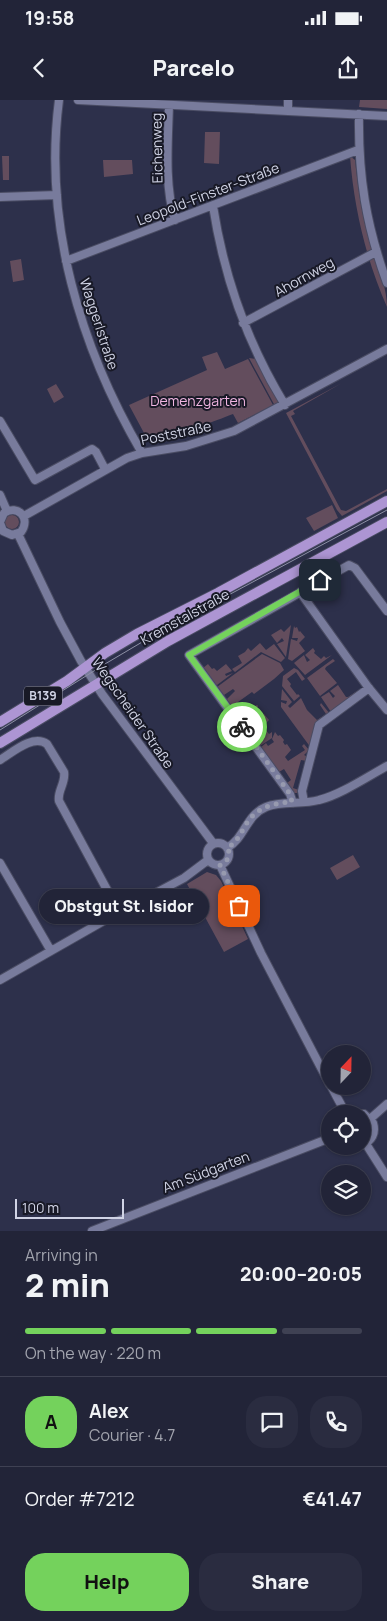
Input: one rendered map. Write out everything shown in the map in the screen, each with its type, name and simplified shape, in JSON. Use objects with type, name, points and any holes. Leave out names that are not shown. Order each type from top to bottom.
[{"type":"main road","name":"Kremstalstraße","points":[[85,668],[104,653],[137,634],[218,593],[387,501]]},
{"type":"main road","name":"Kremstalstraße","points":[[0,743],[177,636],[387,522]]},
{"type":"main road","name":"B139","points":[[0,722],[85,668]]},
{"type":"street","name":"Waggerlstraße","points":[[58,100],[57,195],[66,261],[79,311],[96,363],[142,453]]},
{"type":"street","points":[[78,100],[153,102],[169,105],[387,116]]},
{"type":"street","points":[[288,100],[288,112]]},
{"type":"street","name":"Eichenweg","points":[[169,105],[168,165],[172,210],[175,220]]},
{"type":"street","points":[[359,114],[358,150],[363,195],[376,252],[387,283]]},
{"type":"street","name":"Leopold-Finster-Straße","points":[[66,261],[358,150]]},
{"type":"street","points":[[0,197],[57,195]]},
{"type":"street","points":[[212,206],[223,258],[243,322],[256,352],[285,405]]},
{"type":"street","name":"Ahornweg","points":[[243,322],[376,252]]},
{"type":"street","name":"Poststraße","points":[[24,516],[127,458],[142,453],[186,446],[242,428],[387,349]]},
{"type":"street","points":[[0,421],[35,480],[92,448],[105,469]]},
{"type":"street","points":[[0,496],[7,511]]},
{"type":"street","points":[[17,510],[24,516],[25,526],[18,534],[9,534],[0,525],[2,516],[7,511],[17,510]]},
{"type":"street","name":"Wegscheider Straße","points":[[18,534],[47,597],[85,668],[106,701],[214,844]]},
{"type":"street","points":[[292,802],[290,794],[189,655],[349,565],[355,568],[387,611]]},
{"type":"street","points":[[300,592],[387,710]]},
{"type":"street","points":[[304,802],[302,791],[318,725],[369,688]]},
{"type":"street","points":[[0,760],[32,741],[42,741],[47,744],[65,776],[59,794],[59,801],[119,912]]},
{"type":"street","points":[[227,848],[239,838],[250,818],[260,809],[275,804],[324,799],[387,766]]},
{"type":"street","points":[[221,843],[227,848],[229,852],[228,859],[220,865],[208,860],[206,853],[214,844],[221,843]]},
{"type":"street","points":[[0,980],[119,912],[184,878],[208,860]]},
{"type":"street","points":[[0,863],[2,873],[51,951]]},
{"type":"street","points":[[220,865],[261,953],[321,1069]]},
{"type":"street","points":[[371,1118],[387,1104]]},
{"type":"street","points":[[371,1122],[374,1131],[371,1139]]},
{"type":"street","name":"Am Südgarten","points":[[92,1231],[321,1142]]},
{"type":"street","points":[[371,1154],[387,1177]]},
{"type":"green space","points":[[360,100],[387,100],[387,109],[359,107]]},
{"type":"green space","points":[[205,132],[220,132],[219,164],[204,163]]},
{"type":"green space","points":[[2,156],[9,156],[9,180],[3,180]]},
{"type":"green space","points":[[350,156],[355,160],[363,217],[383,280],[387,307],[373,271],[362,233]]},
{"type":"green space","points":[[103,160],[132,160],[133,174],[104,177]]},
{"type":"green space","points":[[21,259],[24,280],[13,282],[10,261]]},
{"type":"green space","name":"Demenzgarten","points":[[217,352],[225,369],[248,359],[273,405],[238,423],[233,414],[176,433],[153,435],[144,433],[129,405],[207,370],[202,357]]},
{"type":"green space","points":[[249,358],[256,359],[279,402],[275,406]]},
{"type":"green space","points":[[342,383],[293,411],[295,414],[291,416],[341,510],[346,511],[387,489],[387,491],[342,516],[337,510],[286,413]]},
{"type":"green space","points":[[56,384],[64,397],[54,403],[47,389]]},
{"type":"green space","points":[[332,505],[338,518],[314,531],[306,518]]},
{"type":"green space","points":[[9,515],[15,515],[19,522],[15,529],[9,529],[5,525],[5,519]]},
{"type":"green space","points":[[291,625],[286,657],[277,644],[284,641],[282,638],[277,643],[271,635],[281,629],[284,632]]},
{"type":"green space","points":[[294,626],[305,637],[299,643],[305,651],[292,661],[288,659],[291,639],[297,641],[298,638],[292,638]]},
{"type":"green space","points":[[260,643],[266,650],[274,644],[285,658],[281,662],[261,652],[235,672],[232,669],[242,663],[238,656],[248,648],[251,651]]},
{"type":"green space","points":[[313,648],[314,653],[321,659],[324,656],[326,658],[332,655],[305,675],[294,663],[304,655],[307,662],[310,660],[305,655]]},
{"type":"green space","points":[[262,654],[280,663],[284,670],[254,694],[252,692],[231,707],[227,699],[235,691],[233,689],[224,695],[217,687]]},
{"type":"green space","points":[[333,659],[335,661],[325,669],[337,683],[320,696],[307,678]]},
{"type":"green space","points":[[208,664],[217,671],[226,664],[232,671],[225,674],[226,676],[233,673],[217,685],[203,668]]},
{"type":"green space","points":[[294,668],[305,679],[302,681],[296,672],[287,679],[291,684],[290,686],[300,696],[294,701],[282,686],[283,676]]},
{"type":"green space","points":[[338,685],[346,697],[357,691],[359,693],[331,712],[321,697],[329,692],[333,698],[335,696],[330,691]]},
{"type":"green space","points":[[282,689],[292,702],[288,706],[290,708],[301,698],[307,710],[317,720],[326,714],[320,705],[321,703],[330,714],[315,725],[311,748],[281,707],[281,702],[286,704],[287,701],[281,700]]},
{"type":"green space","points":[[257,705],[259,711],[262,711],[260,712],[269,720],[263,726],[269,734],[272,732],[272,738],[260,746],[234,708],[236,706],[245,713],[254,710],[253,708]]},
{"type":"green space","points":[[275,732],[278,736],[280,735],[285,745],[287,744],[291,750],[285,757],[288,761],[305,750],[302,746],[304,744],[309,750],[304,755],[308,757],[307,761],[301,760],[293,788],[299,790],[297,793],[294,793],[287,783],[291,780],[284,769],[279,772],[261,747],[266,743],[268,746],[274,742],[272,739]]},
{"type":"green space","points":[[353,855],[360,867],[337,880],[330,868]]},
{"type":"green space","points":[[207,872],[216,875],[221,881],[248,939],[224,952],[187,884]]},
{"type":"tram line","points":[[0,730],[154,635],[387,510]]},
{"type":"way so far","points":[[239,906],[220,865],[228,859],[229,852],[227,848],[239,838],[250,818],[260,809],[275,804],[292,802],[290,794],[242,727]]},
{"type":"place","name":"Obstgut St. Isidor","points":[[239,906]]},
{"type":"route","points":[[242,727],[189,655],[320,580]]}]
